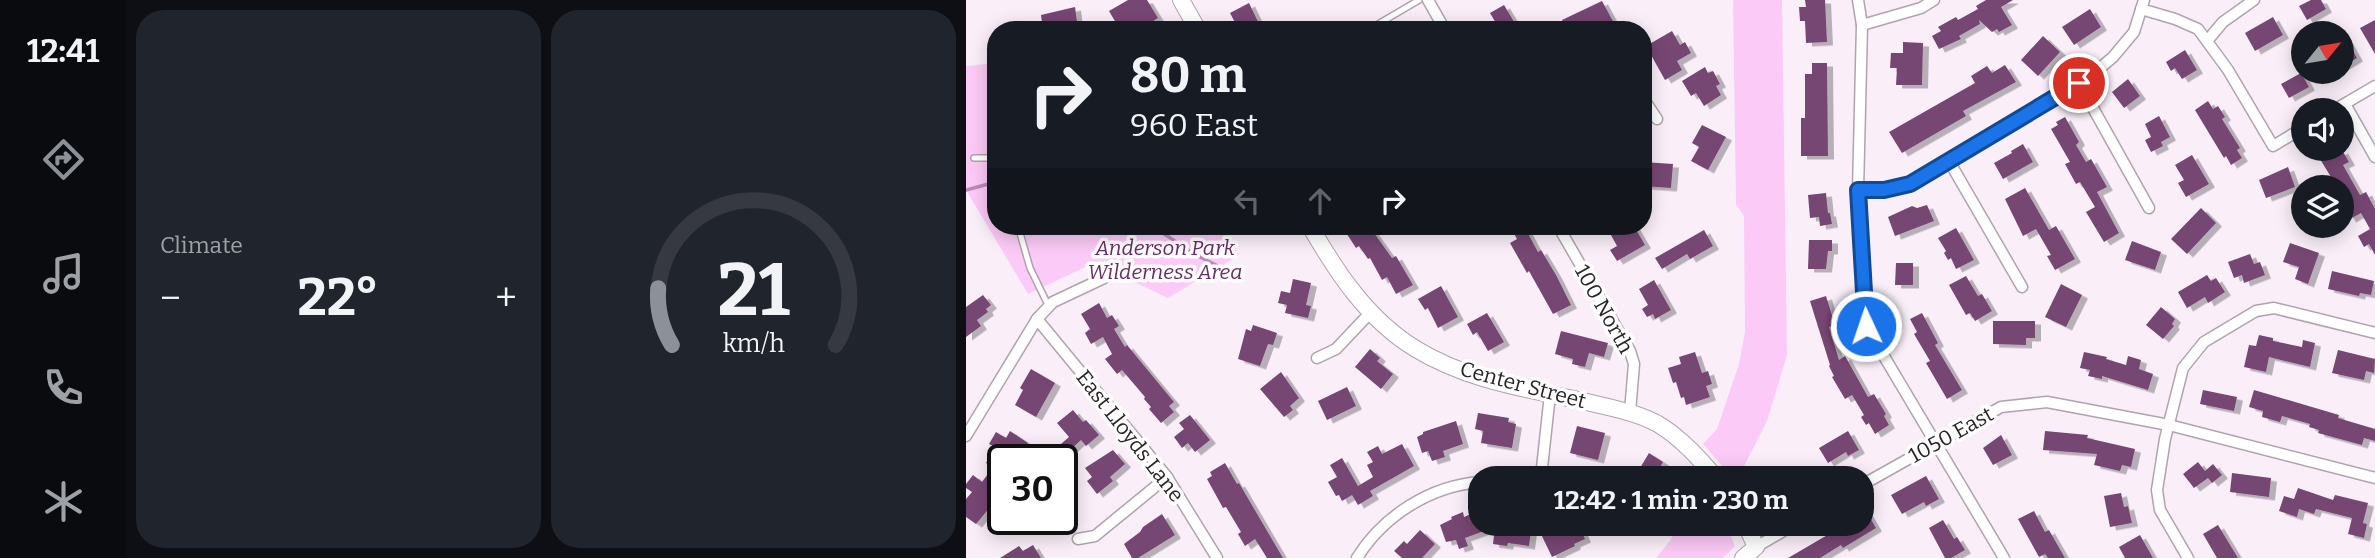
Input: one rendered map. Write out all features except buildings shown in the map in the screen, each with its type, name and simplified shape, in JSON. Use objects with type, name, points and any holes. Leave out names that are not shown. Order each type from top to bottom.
[{"type":"street","points":[[1181,0],[1193,21]]},
{"type":"street","points":[[1428,0],[1440,21]]},
{"type":"street","points":[[1858,0],[1862,25],[1858,190],[1866,326],[2004,558]]},
{"type":"street","points":[[1862,25],[1921,8],[1934,0]]},
{"type":"street","points":[[2207,41],[2223,22],[2254,0]]},
{"type":"street","points":[[1858,190],[1884,190],[1910,184],[2079,83],[2113,57],[2134,32],[2143,5],[2198,29],[2228,70],[2273,146],[2291,135]]},
{"type":"street","points":[[2079,83],[2149,208]]},
{"type":"street","points":[[2354,99],[2375,86]]},
{"type":"street","points":[[1652,112],[1657,119]]},
{"type":"street","points":[[2354,120],[2375,157]]},
{"type":"street","points":[[1949,161],[2022,287]]},
{"type":"street","name":"Center Street","points":[[1315,235],[1335,270],[1371,313],[1403,341],[1448,366],[1494,382],[1630,412]]},
{"type":"street","name":"100 North","points":[[1563,235],[1630,351],[1634,365],[1630,412]]},
{"type":"street","points":[[966,436],[1037,320],[1053,302],[1104,278]]},
{"type":"street","points":[[2188,558],[2160,510],[2157,490],[2183,368],[2204,342],[2256,311],[2274,308],[2375,333]]},
{"type":"street","points":[[1318,358],[1336,349],[1371,313]]},
{"type":"street","name":"East Lloyds Lane","points":[[1037,320],[1167,477],[1217,558]]},
{"type":"street","points":[[1542,466],[1550,394]]},
{"type":"street","name":"1050 East","points":[[1874,478],[2001,407],[2047,402],[2169,425],[2375,478]]},
{"type":"street","points":[[1630,412],[1670,432],[1706,466]]},
{"type":"street","points":[[1078,539],[1095,536],[1167,477]]},
{"type":"street","points":[[1357,558],[1367,541],[1408,506],[1437,493],[1468,485]]},
{"type":"street","points":[[1751,536],[1756,547]]},
{"type":"street","points":[[1743,558],[1775,536]]},
{"type":"lane","points":[[1383,21],[1419,0]]},
{"type":"lane","points":[[974,158],[987,158]]},
{"type":"lane","points":[[1021,235],[1030,268],[1049,307]]},
{"type":"green space","points":[[1733,0],[1782,0],[1787,355],[1767,421],[1744,466],[1722,466],[1703,444],[1717,429],[1739,364],[1745,332],[1744,216],[1736,204]]},
{"type":"green space","name":"Anderson Park Wilderness Area","points":[[987,64],[987,225],[966,190],[966,66]]},
{"type":"green space","name":"Anderson Park Wilderness Area","points":[[993,235],[1228,235],[1239,255],[1168,298],[1094,263],[1028,294]]},
{"type":"green space","points":[[1672,536],[1731,536],[1735,546],[1723,558],[1656,558]]},
{"type":"waterway","points":[[966,190],[987,184]]},
{"type":"waterway","points":[[1166,235],[1216,265]]},
{"type":"route","points":[[1866,326],[1858,190],[1884,190],[1910,184],[2079,83]]}]
